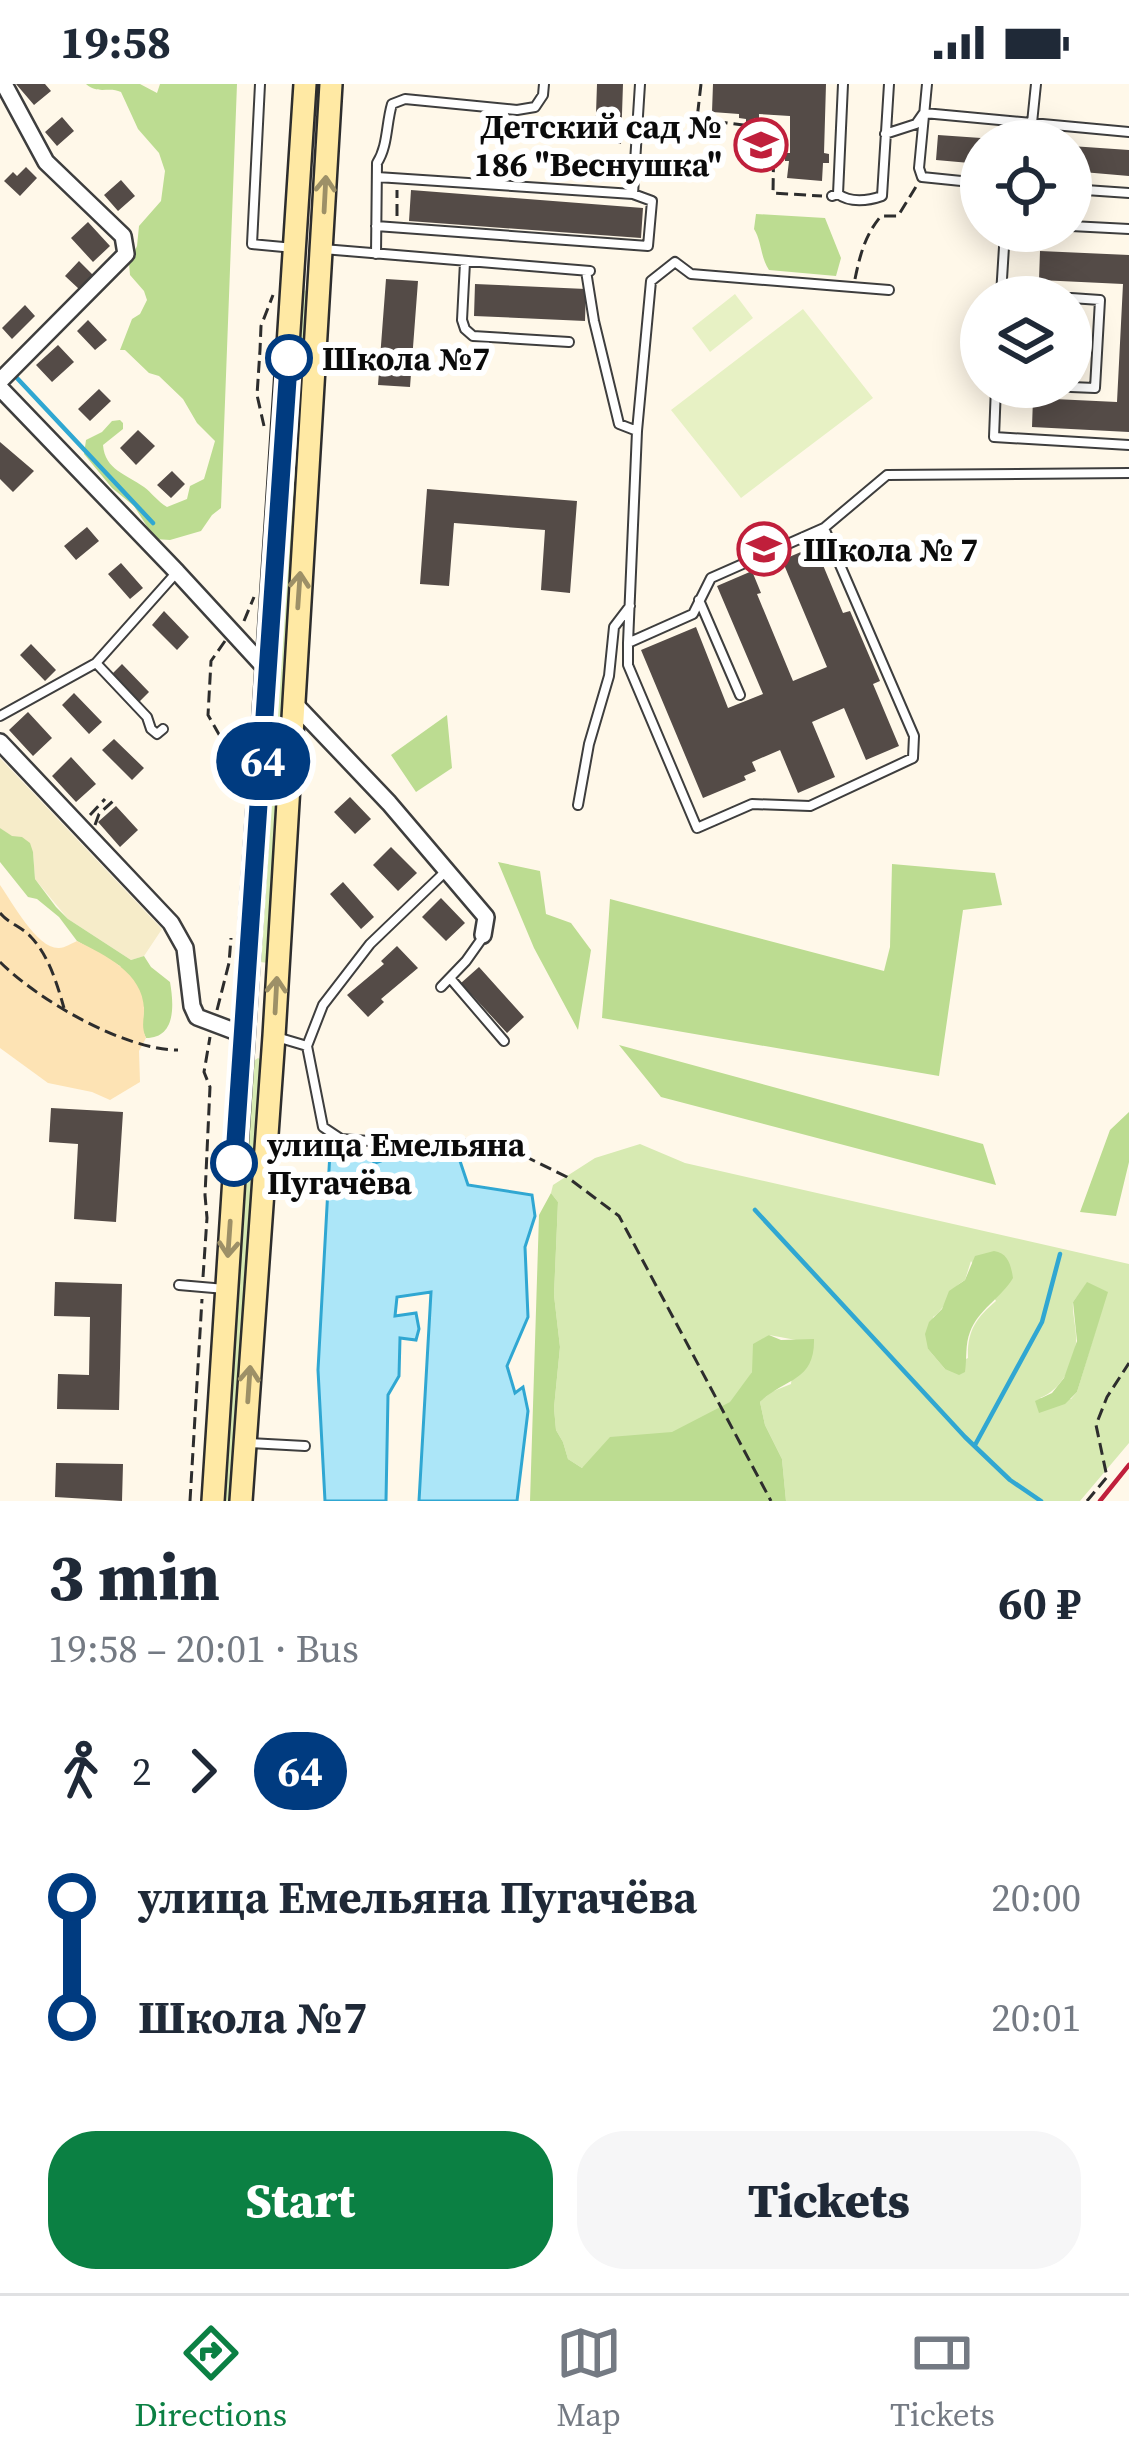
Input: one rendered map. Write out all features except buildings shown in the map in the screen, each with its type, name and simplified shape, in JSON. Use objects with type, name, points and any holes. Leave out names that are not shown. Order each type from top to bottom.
[{"type":"main road","points":[[213,1501],[305,84]]},
{"type":"main road","points":[[241,1501],[331,84]]},
{"type":"main road","points":[[295,248],[321,249]]},
{"type":"main road","points":[[242,1034],[274,1036]]},
{"type":"street","points":[[4,84],[46,162],[124,236],[126,254],[0,385],[269,672]]},
{"type":"street","points":[[292,701],[389,803],[486,917],[483,935]]},
{"type":"street","points":[[0,742],[171,923],[185,948],[197,1017],[242,1034]]},
{"type":"lane","points":[[260,84],[252,244],[295,248]]},
{"type":"lane","points":[[376,254],[377,164],[384,151],[392,104],[405,99],[517,110],[535,107],[544,84]]},
{"type":"lane","points":[[633,194],[640,84]]},
{"type":"lane","points":[[843,84],[835,195],[872,200],[882,196],[889,84]]},
{"type":"lane","points":[[926,84],[922,177],[960,181]]},
{"type":"lane","points":[[1032,120],[1036,84]]},
{"type":"lane","points":[[886,134],[916,124],[924,113]]},
{"type":"lane","points":[[924,113],[1000,120]]},
{"type":"lane","points":[[1092,129],[1129,132]]},
{"type":"lane","points":[[376,177],[633,194],[652,201],[648,246],[376,226]]},
{"type":"lane","points":[[1092,190],[1129,193]]},
{"type":"lane","points":[[1092,227],[1129,229]]},
{"type":"lane","points":[[321,249],[588,271],[594,321],[619,424],[637,431]]},
{"type":"lane","points":[[465,262],[462,320],[472,336],[569,342]]},
{"type":"lane","points":[[824,528],[914,736],[913,758],[810,806],[752,804],[697,827],[628,665],[637,431],[651,281],[675,262],[691,274],[890,290]]},
{"type":"lane","points":[[1092,299],[1100,300],[1092,388]]},
{"type":"lane","points":[[995,408],[994,437],[1129,445]]},
{"type":"lane","points":[[628,643],[693,614],[711,578],[824,528],[887,476],[1129,473]]},
{"type":"lane","points":[[0,716],[96,663],[178,572]]},
{"type":"lane","points":[[700,600],[740,695]]},
{"type":"lane","points":[[578,805],[609,676],[614,627],[630,606]]},
{"type":"lane","points":[[96,663],[147,717],[151,729],[157,734],[163,729]]},
{"type":"lane","points":[[445,872],[370,944],[323,1005],[307,1046],[323,1127],[341,1139],[498,1144]]},
{"type":"lane","points":[[441,987],[483,935]]},
{"type":"lane","points":[[449,978],[504,1041]]},
{"type":"lane","points":[[274,1036],[307,1046]]},
{"type":"lane","points":[[179,1285],[226,1289]]},
{"type":"lane","points":[[245,1443],[305,1446]]},
{"type":"path","points":[[701,84],[697,119],[774,129],[773,193],[835,195]]},
{"type":"path","points":[[854,287],[869,231],[881,216],[898,216],[922,177]]},
{"type":"path","points":[[404,228],[397,215],[397,190],[406,179]]},
{"type":"path","points":[[266,436],[257,395],[261,326],[274,290]]},
{"type":"path","points":[[243,776],[214,730],[206,701],[211,662],[231,632],[245,621],[255,594]]},
{"type":"path","points":[[84,831],[105,799]]},
{"type":"path","points":[[84,831],[113,801]]},
{"type":"path","points":[[0,913],[30,935],[54,974],[64,1010]]},
{"type":"path","points":[[190,1501],[210,1112],[210,1087],[204,1072],[231,940]]},
{"type":"path","points":[[0,962],[64,1010],[133,1042],[178,1050]]},
{"type":"path","points":[[498,1144],[567,1177],[619,1216],[771,1501]]},
{"type":"path","points":[[1087,1501],[1107,1477],[1096,1425],[1107,1397],[1129,1364]]},
{"type":"shaded area","points":[[0,758],[162,929],[144,956],[131,960],[68,919],[35,879],[33,852],[0,828]]},
{"type":"green space","points":[[86,84],[140,84],[157,93],[160,84],[237,84],[221,508],[201,531],[170,540],[155,539],[134,506],[84,454],[86,440],[120,420],[123,429],[103,445],[108,460],[167,507],[187,499],[190,486],[204,479],[215,441],[159,376],[120,350],[132,319],[147,300],[130,275],[129,263],[139,226],[161,201],[165,171],[121,92]]},
{"type":"green space","points":[[756,214],[825,218],[841,258],[836,276],[769,270],[754,229]]},
{"type":"green space","points":[[300,290],[310,291],[269,963],[260,962]]},
{"type":"green space","points":[[735,294],[753,318],[710,352],[692,328]]},
{"type":"green space","points":[[803,309],[873,398],[741,498],[671,410]]},
{"type":"green space","points":[[447,715],[452,768],[416,792],[391,755]]},
{"type":"green space","points":[[0,828],[30,843],[35,879],[68,919],[131,960],[144,956],[170,982],[171,1019],[163,1032],[146,1038],[144,1008],[120,966],[77,941],[59,917],[28,897],[0,862]]},
{"type":"green space","points":[[498,862],[540,871],[546,914],[571,923],[591,950],[578,1030],[534,948]]},
{"type":"green space","points":[[892,864],[995,873],[1002,905],[963,910],[939,1076],[602,1018],[610,899],[884,971],[890,947]]},
{"type":"green space","points":[[619,1045],[983,1144],[996,1185],[661,1097]]},
{"type":"green space","points":[[264,1061],[235,1501],[223,1501],[252,1062]]},
{"type":"green space","points":[[1129,1112],[1129,1162],[1116,1216],[1080,1212],[1110,1130]]},
{"type":"green space","points":[[640,1144],[685,1163],[1129,1264],[1129,1443],[1080,1501],[786,1501],[782,1459],[765,1425],[760,1402],[791,1384],[796,1340],[769,1335],[743,1387],[719,1411],[582,1468],[568,1459],[556,1430],[558,1202],[551,1193],[553,1185],[595,1158]],"holes":[[[971,1261],[996,1301],[974,1326],[968,1358],[945,1369],[928,1349],[933,1317],[965,1280]],[[1087,1283],[1107,1292],[1077,1392],[1071,1399],[1040,1398],[1060,1383],[1070,1367],[1076,1342],[1073,1302]]]},
{"type":"green space","points":[[551,1193],[558,1202],[554,1295],[560,1347],[554,1408],[556,1430],[568,1459],[582,1468],[610,1437],[672,1432],[730,1402],[752,1372],[753,1344],[769,1335],[781,1340],[814,1339],[804,1372],[760,1402],[765,1425],[782,1459],[786,1501],[530,1501],[539,1215]]},
{"type":"green space","points":[[994,1251],[1006,1257],[1013,1278],[974,1324],[967,1341],[965,1372],[959,1375],[945,1369],[928,1349],[925,1334],[949,1291],[965,1280],[975,1256]]},
{"type":"green space","points":[[1087,1282],[1108,1292],[1077,1392],[1065,1404],[1039,1413],[1035,1401],[1052,1393],[1064,1378],[1077,1341],[1073,1302]]},
{"type":"sand","points":[[0,885],[42,941],[59,948],[77,941],[130,975],[144,1009],[140,1082],[110,1100],[48,1083],[0,1048]]},
{"type":"water","points":[[330,1152],[369,1157],[375,1163],[386,1154],[400,1153],[413,1158],[459,1158],[468,1185],[532,1195],[535,1216],[525,1247],[528,1317],[507,1366],[515,1393],[523,1387],[528,1411],[517,1501],[419,1501],[431,1292],[397,1297],[395,1316],[416,1313],[419,1329],[416,1340],[400,1338],[399,1376],[388,1395],[386,1501],[325,1501],[318,1370]]},
{"type":"waterway","points":[[16,377],[153,523]]},
{"type":"waterway","points":[[755,1210],[965,1437],[1010,1480],[1041,1501]]},
{"type":"waterway","points":[[975,1445],[1042,1322],[1060,1254]]},
{"type":"railway","points":[[1100,1501],[1129,1465]]},
{"type":"bus line","name":"64","points":[[234,1163],[289,358]]},
{"type":"place","name":"Детский сад № 186 \"Веснушка\"","points":[[761,145]]},
{"type":"place","name":"Школа №7","points":[[289,358]]},
{"type":"place","name":"Школа № 7","points":[[764,549]]},
{"type":"place","name":"улица Емельяна Пугачёва","points":[[234,1163]]}]
